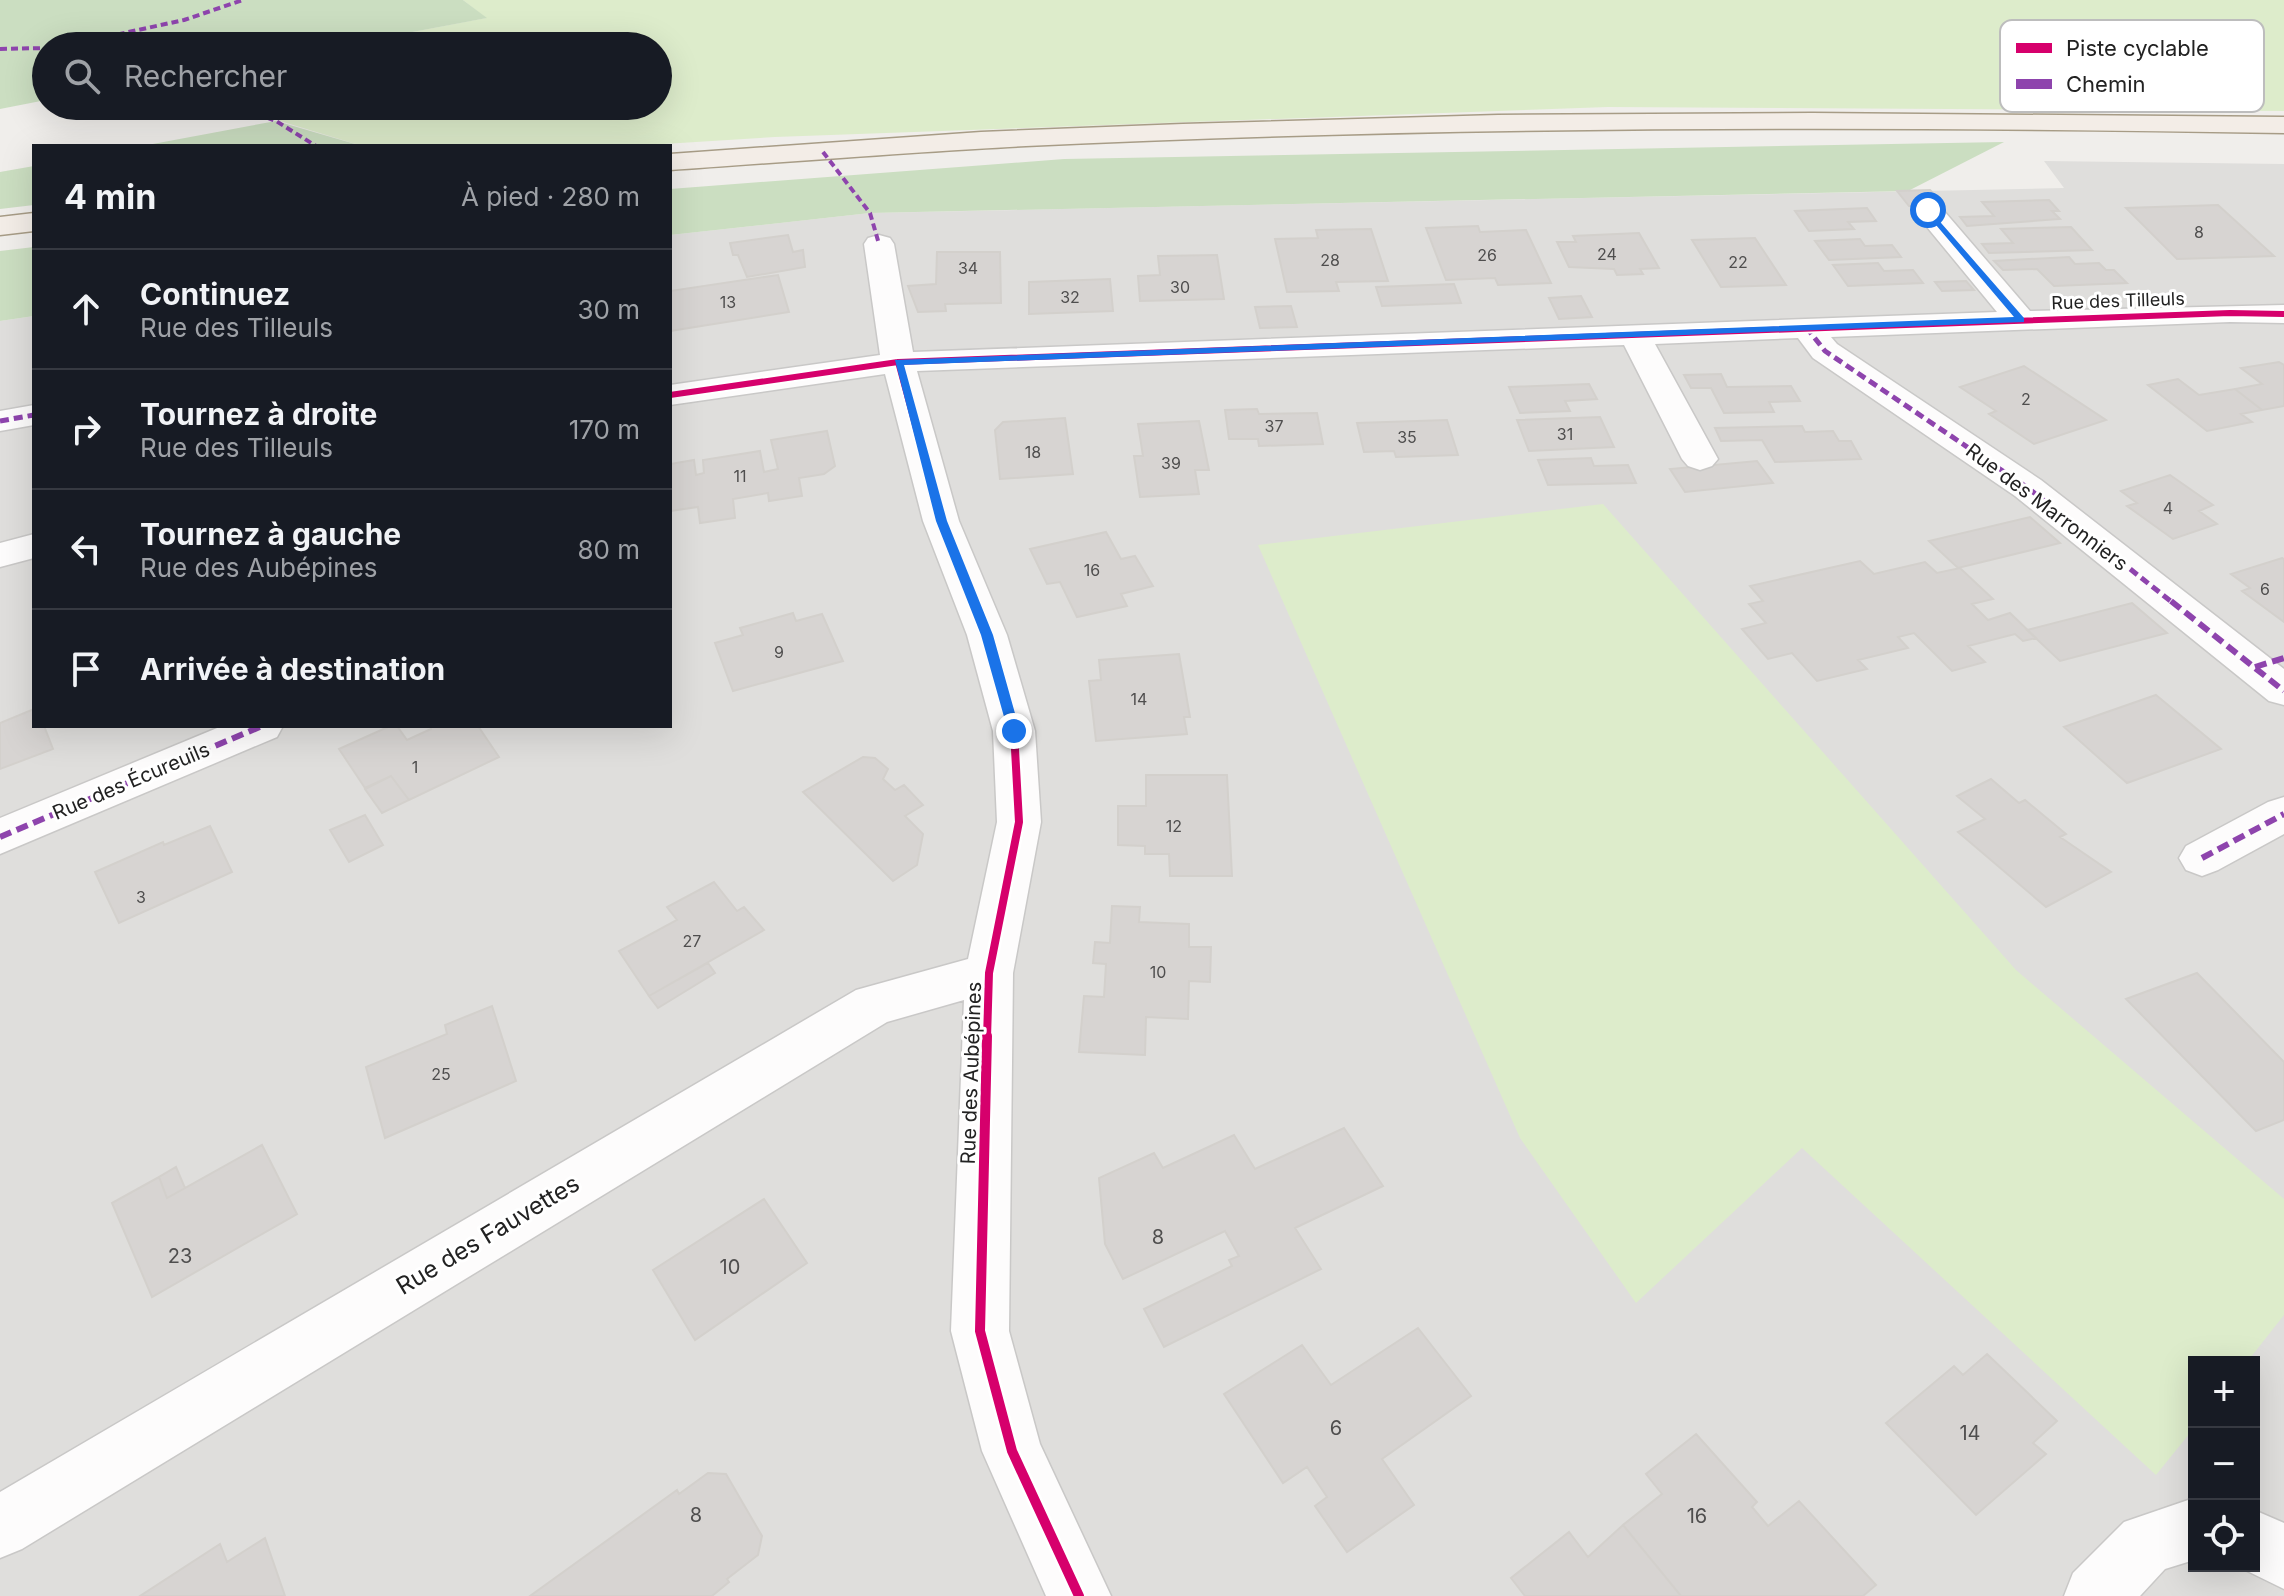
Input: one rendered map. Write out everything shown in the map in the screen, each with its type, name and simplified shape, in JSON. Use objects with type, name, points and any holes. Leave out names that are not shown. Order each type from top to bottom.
[{"type":"main road","points":[[672,162],[1026,138],[1466,125],[2077,121],[2284,125]]},
{"type":"main road","points":[[0,226],[32,222]]},
{"type":"street","points":[[1928,210],[2021,320]]},
{"type":"street","name":"Rue des Aubépines","points":[[879,244],[898,362],[941,521],[987,635],[1014,731],[1019,822],[989,973],[980,1331],[1012,1451],[1079,1596]]},
{"type":"street","name":"Rue des Tilleuls","points":[[672,395],[898,362],[1806,327],[2230,313],[2284,314]]},
{"type":"street","name":"Rue des Marronniers","points":[[1806,327],[1825,351],[2028,488],[2274,672]]},
{"type":"street","points":[[1634,334],[1700,459]]},
{"type":"street","points":[[0,421],[32,415]]},
{"type":"street","points":[[0,555],[32,547]]},
{"type":"street","name":"Rue des Écureuils","points":[[0,837],[257,728]]},
{"type":"street","points":[[2202,858],[2284,814]]},
{"type":"street","name":"Rue des Fauvettes","points":[[0,1527],[873,1005],[989,973]]},
{"type":"street","points":[[2096,1596],[2146,1544],[2188,1531]]},
{"type":"street","points":[[2260,1544],[2284,1557]]},
{"type":"shaded area","points":[[2044,161],[2284,164],[2284,1596],[0,1596],[0,321],[32,316],[32,728],[672,728],[672,235],[870,213],[2064,188]]},
{"type":"green space","points":[[0,0],[463,0],[487,18],[412,32],[32,32],[32,103],[0,109]]},
{"type":"green space","points":[[463,0],[2284,0],[2284,111],[2264,111],[2264,20],[2000,20],[2000,109],[1608,107],[775,137],[664,144],[355,144],[277,120],[672,120],[672,32],[412,32],[486,18]]},
{"type":"green space","points":[[276,121],[355,144],[153,144]]},
{"type":"green space","points":[[2004,142],[1908,191],[870,213],[672,235],[672,189],[1064,159]]},
{"type":"green space","points":[[32,166],[32,205],[0,209],[0,172]]},
{"type":"green space","points":[[32,247],[32,316],[0,321],[0,251]]},
{"type":"green space","points":[[1603,504],[2016,970],[2284,1199],[2284,1315],[2252,1356],[2188,1356],[2188,1435],[2156,1475],[1802,1148],[1636,1303],[1520,1138],[1258,545]]},
{"type":"building","points":[[1930,190],[1943,204],[1909,206],[1897,191]]},
{"type":"building","points":[[2049,200],[2059,211],[2052,211],[2060,219],[1967,226],[1960,217],[1994,216],[1982,202]]},
{"type":"building","points":[[2218,205],[2274,256],[2177,259],[2126,208]]},
{"type":"building","points":[[1867,208],[1876,221],[1848,222],[1854,229],[1809,231],[1795,211]]},
{"type":"building","points":[[1478,226],[1480,232],[1526,230],[1551,283],[1498,285],[1495,278],[1446,280],[1426,228]]},
{"type":"building","points":[[2071,227],[2092,250],[1989,253],[1982,244],[2013,243],[2001,229]]},
{"type":"building","points":[[1371,229],[1388,281],[1336,282],[1339,291],[1287,292],[1275,239],[1318,238],[1316,230]]},
{"type":"building","points":[[1639,233],[1659,268],[1640,269],[1643,274],[1617,275],[1614,269],[1569,267],[1557,242],[1576,242],[1573,236]]},
{"type":"building","points":[[788,235],[793,252],[803,250],[805,267],[747,277],[738,255],[733,255],[730,243]]},
{"type":"building","points":[[1755,238],[1786,285],[1721,287],[1692,240]]},
{"type":"building","points":[[1860,239],[1865,246],[1892,245],[1901,257],[1829,260],[1815,241]]},
{"type":"building","points":[[937,252],[1000,252],[1001,303],[945,304],[946,311],[918,312],[908,286],[936,284]]},
{"type":"building","points":[[1217,255],[1224,299],[1140,301],[1138,276],[1160,275],[1158,256]]},
{"type":"building","points":[[2069,257],[2075,264],[2099,263],[2106,270],[2114,270],[2127,283],[2054,286],[2037,269],[2003,270],[1994,261]]},
{"type":"building","points":[[1878,263],[1884,271],[1913,270],[1923,283],[1848,286],[1833,265]]},
{"type":"building","points":[[778,275],[789,312],[672,331],[672,291]]},
{"type":"building","points":[[1110,279],[1113,311],[1029,314],[1029,282]]},
{"type":"building","points":[[1966,281],[1974,290],[1942,291],[1935,282]]},
{"type":"building","points":[[1454,284],[1461,303],[1382,306],[1376,287]]},
{"type":"building","points":[[1581,296],[1592,317],[1559,319],[1549,298]]},
{"type":"building","points":[[1291,306],[1297,327],[1260,328],[1255,307]]},
{"type":"building","points":[[2279,362],[2284,365],[2284,406],[2262,410],[2235,389],[2262,384],[2241,368]]},
{"type":"building","points":[[2024,366],[2106,420],[2034,444],[1989,414],[1996,411],[1960,387]]},
{"type":"building","points":[[1721,374],[1727,387],[1791,386],[1800,401],[1769,402],[1774,412],[1724,413],[1711,388],[1691,388],[1684,375]]},
{"type":"building","points":[[2178,379],[2199,395],[2235,389],[2262,410],[2241,414],[2252,422],[2207,431],[2148,385]]},
{"type":"building","points":[[1589,384],[1597,399],[1565,401],[1570,411],[1520,413],[1509,387]]},
{"type":"building","points":[[1257,409],[1259,414],[1317,413],[1323,444],[1259,446],[1258,439],[1229,439],[1225,410]]},
{"type":"building","points":[[1600,417],[1614,447],[1529,451],[1517,420]]},
{"type":"building","points":[[1065,418],[1073,474],[1000,479],[995,430],[1003,422]]},
{"type":"building","points":[[1447,420],[1458,455],[1396,457],[1394,451],[1364,452],[1357,423]]},
{"type":"building","points":[[1199,421],[1209,470],[1195,470],[1199,494],[1140,497],[1134,456],[1143,456],[1138,424]]},
{"type":"building","points":[[1802,426],[1805,432],[1833,431],[1839,441],[1851,441],[1861,459],[1775,462],[1762,440],[1721,441],[1715,428]]},
{"type":"building","points":[[827,431],[835,466],[824,474],[799,478],[802,496],[769,501],[768,493],[733,499],[735,518],[700,523],[698,507],[672,511],[672,464],[694,460],[696,475],[704,473],[703,460],[760,451],[764,472],[778,469],[771,440]]},
{"type":"building","points":[[1591,458],[1594,466],[1628,465],[1636,483],[1548,485],[1538,460]]},
{"type":"building","points":[[1757,461],[1773,483],[1685,492],[1670,469]]},
{"type":"building","points":[[2170,475],[2213,505],[2199,511],[2217,524],[2173,539],[2127,506],[2137,503],[2121,491]]},
{"type":"building","points":[[2030,517],[2060,543],[1958,568],[1929,541]]},
{"type":"building","points":[[1106,532],[1121,559],[1135,556],[1153,586],[1121,594],[1127,606],[1077,617],[1060,582],[1047,584],[1030,549]]},
{"type":"building","points":[[2282,558],[2284,622],[2242,591],[2250,588],[2231,574]]},
{"type":"building","points":[[1860,561],[1874,574],[1925,562],[1937,573],[1960,568],[1993,599],[1972,604],[1988,620],[2010,613],[2036,638],[2023,641],[2015,634],[1968,646],[1985,662],[1952,671],[1914,633],[1898,637],[1908,648],[1858,660],[1867,669],[1817,681],[1792,653],[1768,659],[1742,629],[1766,623],[1749,604],[1763,601],[1750,586]]},
{"type":"building","points":[[2132,603],[2167,633],[2060,661],[2027,630]]},
{"type":"building","points":[[793,613],[796,621],[822,614],[843,661],[733,691],[715,643],[743,635],[740,628]]},
{"type":"building","points":[[1179,654],[1190,717],[1184,717],[1187,734],[1096,741],[1089,681],[1101,680],[1099,660]]},
{"type":"building","points":[[2156,695],[2221,749],[2127,783],[2064,727]]},
{"type":"building","points":[[32,710],[32,728],[45,728],[53,749],[0,769],[0,723]]},
{"type":"building","points":[[386,728],[398,728],[407,740],[431,728],[479,728],[499,757],[409,800],[391,776],[365,788],[339,749]]},
{"type":"building","points":[[863,757],[875,758],[888,769],[883,779],[895,790],[904,785],[923,805],[905,816],[923,834],[917,865],[893,881],[803,792]]},
{"type":"building","points":[[1146,775],[1227,775],[1232,876],[1170,876],[1169,854],[1145,854],[1145,846],[1118,845],[1118,806],[1146,806]]},
{"type":"building","points":[[391,776],[409,800],[382,813],[365,789]]},
{"type":"building","points":[[1991,779],[2019,803],[2025,800],[2066,834],[2060,837],[2111,872],[2046,907],[1958,832],[1985,819],[1957,796]]},
{"type":"building","points":[[365,815],[383,845],[349,862],[330,830]]},
{"type":"building","points":[[210,826],[232,872],[119,923],[95,872],[163,842],[164,845]]},
{"type":"building","points":[[714,882],[737,911],[744,907],[764,930],[649,996],[619,951],[677,920],[667,907]]},
{"type":"building","points":[[1112,906],[1140,907],[1139,922],[1189,924],[1189,947],[1211,947],[1210,982],[1189,981],[1188,1019],[1146,1017],[1145,1055],[1079,1052],[1084,996],[1104,997],[1106,964],[1093,963],[1095,942],[1110,943]]},
{"type":"building","points":[[708,963],[715,973],[658,1008],[649,996]]},
{"type":"building","points":[[2197,973],[2284,1062],[2284,1120],[2256,1131],[2126,999]]},
{"type":"building","points":[[492,1006],[516,1081],[385,1138],[366,1067],[447,1034],[445,1025]]},
{"type":"building","points":[[1344,1128],[1383,1186],[1295,1228],[1321,1269],[1164,1347],[1144,1309],[1232,1266],[1229,1260],[1239,1256],[1225,1231],[1123,1279],[1105,1244],[1099,1178],[1154,1153],[1163,1168],[1234,1135],[1255,1169]]},
{"type":"building","points":[[262,1145],[297,1214],[152,1297],[112,1203],[159,1177],[167,1198]]},
{"type":"building","points":[[176,1167],[185,1188],[167,1198],[159,1177]]},
{"type":"building","points":[[764,1199],[807,1263],[695,1340],[653,1270]]},
{"type":"building","points":[[1418,1328],[1471,1396],[1382,1459],[1414,1505],[1347,1552],[1315,1506],[1327,1497],[1307,1467],[1283,1483],[1224,1394],[1302,1345],[1331,1385]]},
{"type":"building","points":[[1987,1354],[2057,1421],[2033,1443],[2046,1454],[1976,1515],[1886,1423],[1954,1366],[1963,1375]]},
{"type":"building","points":[[1696,1434],[1757,1502],[1752,1507],[1768,1526],[1799,1501],[1876,1585],[1863,1596],[1681,1596],[1623,1525],[1662,1494],[1646,1474]]},
{"type":"building","points":[[708,1473],[726,1474],[762,1536],[758,1555],[727,1579],[729,1582],[712,1596],[530,1596],[677,1490],[679,1494]]},
{"type":"building","points":[[1623,1525],[1681,1596],[1525,1596],[1511,1578],[1569,1532],[1588,1557]]},
{"type":"building","points":[[265,1538],[285,1596],[140,1596],[220,1544],[227,1562]]},
{"type":"marked path","points":[[129,32],[184,20],[243,0]]},
{"type":"marked path","points":[[0,49],[32,48]]},
{"type":"marked path","points":[[273,120],[313,144]]},
{"type":"marked path","points":[[823,152],[870,213],[879,244]]},
{"type":"marked path","points":[[1806,327],[1825,351],[2028,488],[2284,691]]},
{"type":"marked path","points":[[0,421],[32,415]]},
{"type":"marked path","points":[[2255,667],[2284,658]]},
{"type":"marked path","points":[[0,837],[257,728]]},
{"type":"marked path","points":[[2202,858],[2284,814]]},
{"type":"cycle path","points":[[672,395],[898,362],[2230,313],[2284,314]]},
{"type":"cycle path","points":[[898,362],[941,521],[987,635],[1014,731],[1019,822],[989,973],[980,1331],[1012,1451],[1079,1596]]},
{"type":"route","points":[[1014,731],[987,635],[941,521],[898,362],[2021,320],[1928,210]]}]
